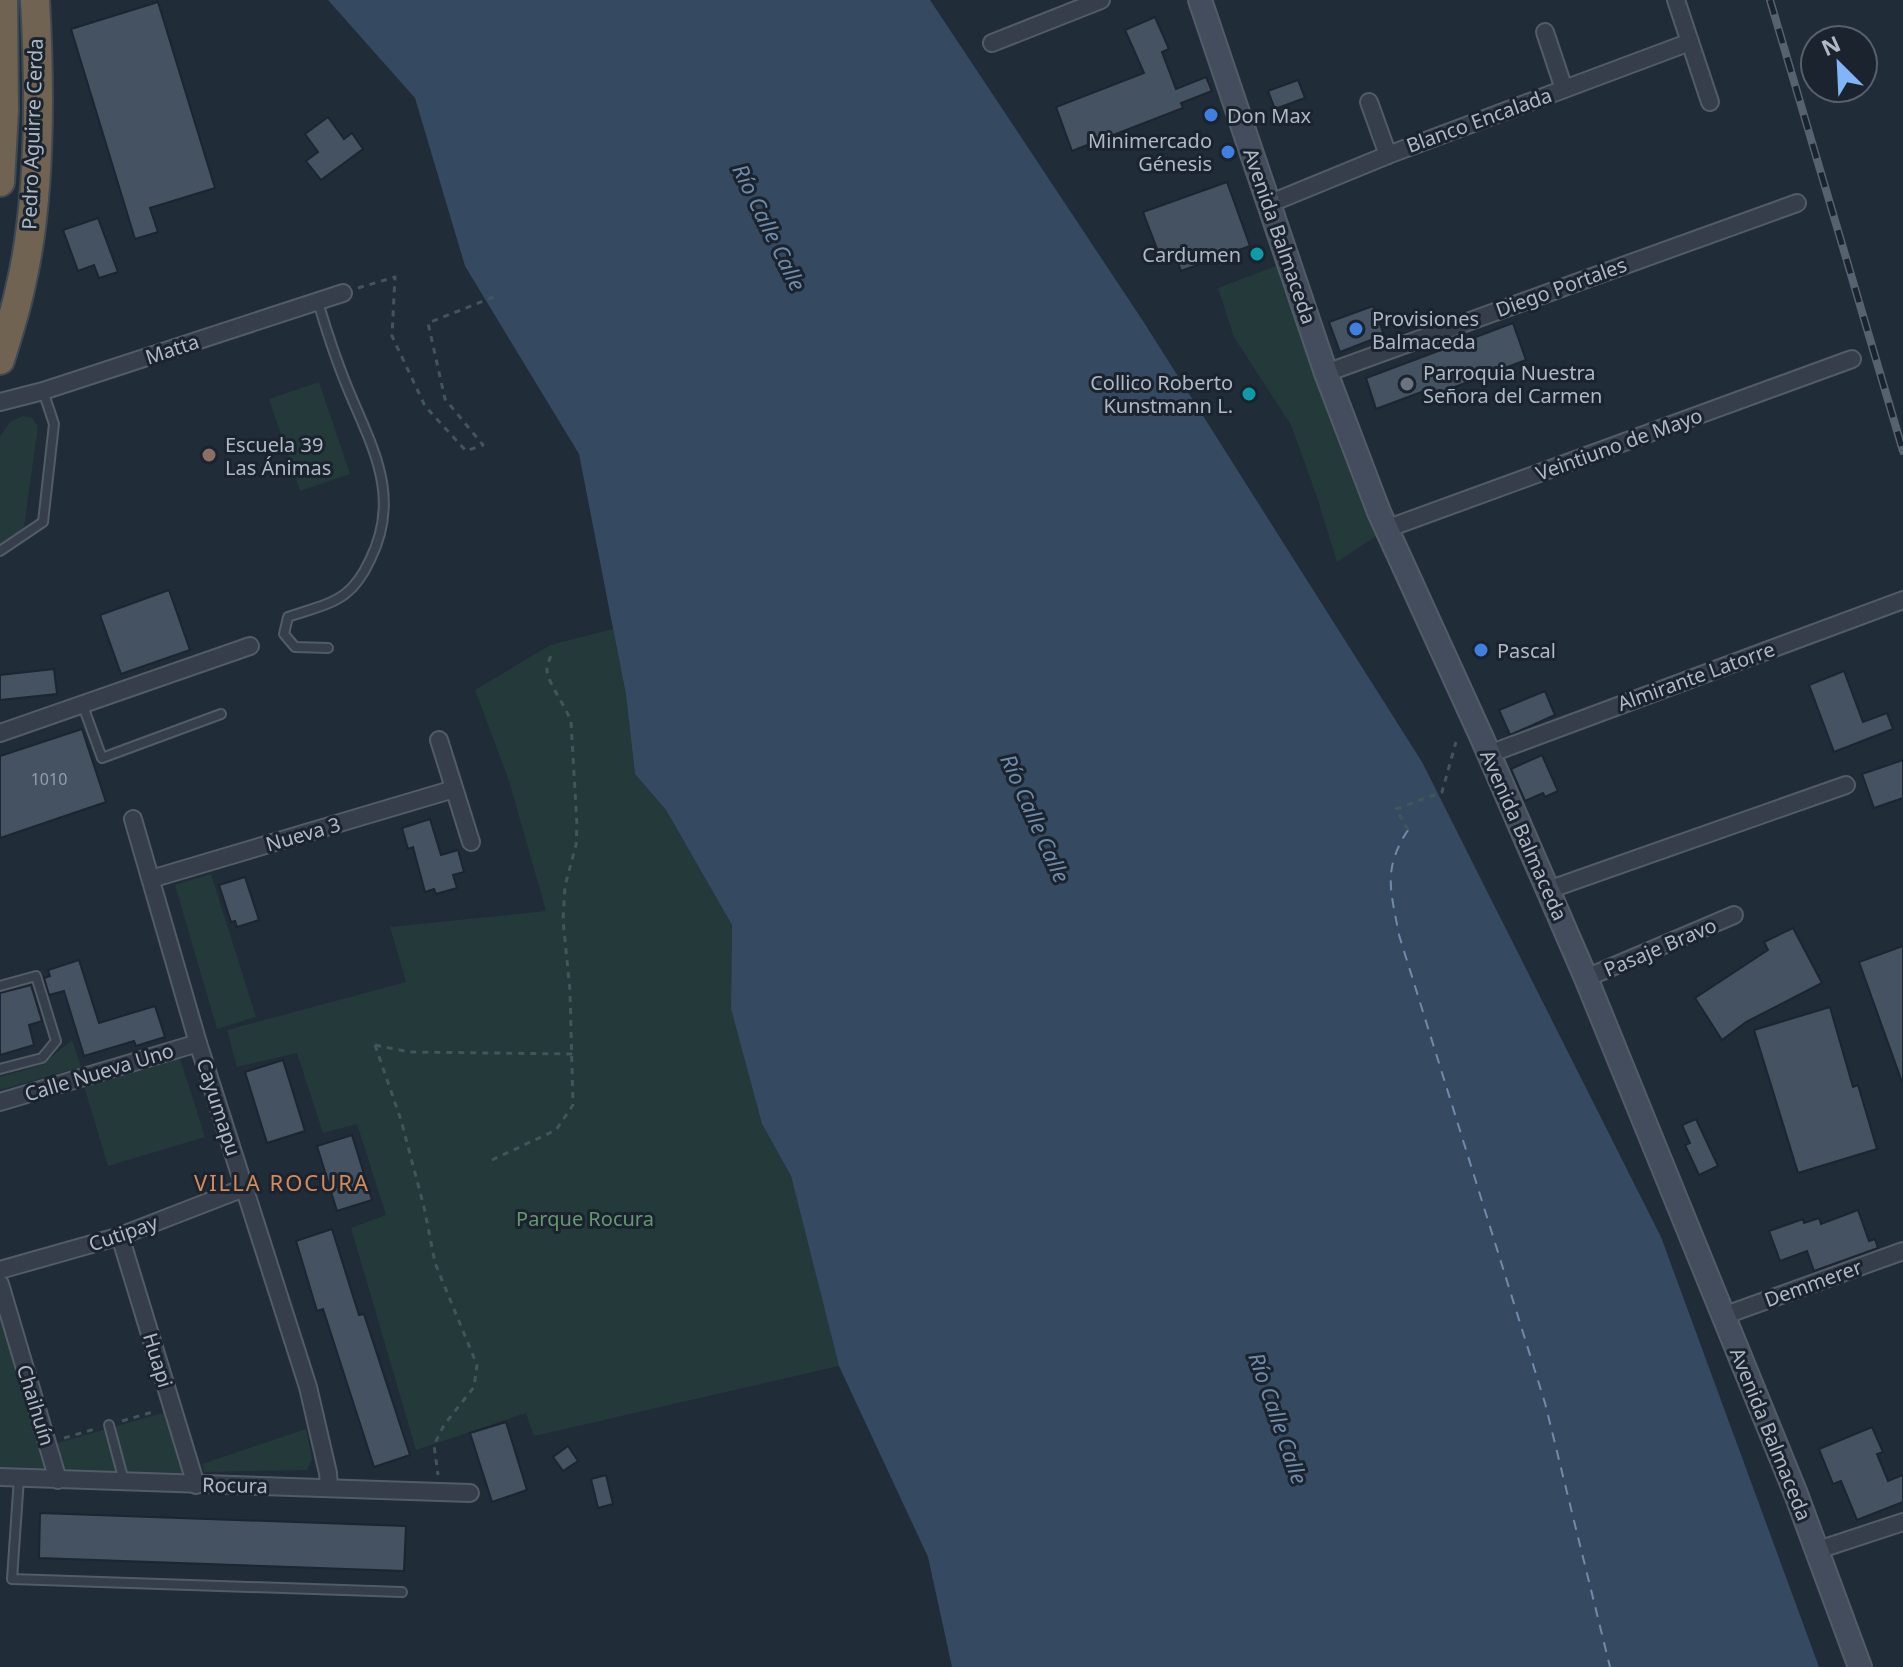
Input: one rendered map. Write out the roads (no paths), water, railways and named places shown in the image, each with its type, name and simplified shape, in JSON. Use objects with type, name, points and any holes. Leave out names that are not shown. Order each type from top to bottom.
[{"type":"highway","name":"Pedro Aguirre Cerda","points":[[0,182],[4,111],[3,0]]},
{"type":"highway","name":"Pedro Aguirre Cerda","points":[[0,360],[21,287],[34,176],[37,106],[35,0]]},
{"type":"main road","name":"Avenida Balmaceda","points":[[1200,0],[1326,373],[1386,529],[1489,754],[1586,978],[1818,1550],[1860,1667]]},
{"type":"street","points":[[992,43],[1101,0]]},
{"type":"street","points":[[1676,0],[1710,102]]},
{"type":"street","points":[[1545,32],[1564,89]]},
{"type":"street","name":"Blanco Encalada","points":[[1271,203],[1388,155],[1690,42]]},
{"type":"street","points":[[1369,102],[1388,155]]},
{"type":"street","name":"Diego Portales","points":[[1326,373],[1797,203]]},
{"type":"street","name":"Matta","points":[[0,402],[43,391],[343,293]]},
{"type":"street","name":"Veintiuno de Mayo","points":[[1386,529],[1852,359]]},
{"type":"street","name":"Almirante Latorre","points":[[1489,754],[1903,600]]},
{"type":"street","points":[[0,733],[250,646]]},
{"type":"street","points":[[439,740],[471,842]]},
{"type":"street","points":[[1548,890],[1846,785]]},
{"type":"street","name":"Nueva 3","points":[[151,879],[454,789]]},
{"type":"street","name":"Cayumapu","points":[[133,819],[198,1043],[308,1387],[329,1487]]},
{"type":"street","name":"Pasaje Bravo","points":[[1586,978],[1734,915]]},
{"type":"street","name":"Calle Nueva Uno","points":[[0,1102],[198,1043]]},
{"type":"street","name":"Cutipay","points":[[0,1270],[120,1236],[244,1188]]},
{"type":"street","name":"Huapi","points":[[120,1236],[196,1485]]},
{"type":"street","name":"Demmerer","points":[[1723,1316],[1903,1251]]},
{"type":"street","name":"Chaihuín","points":[[0,1284],[58,1480]]},
{"type":"street","name":"Rocura","points":[[0,1477],[470,1493]]},
{"type":"street","points":[[1818,1550],[1903,1522]]},
{"type":"lane","points":[[318,301],[340,369],[377,458],[384,487],[378,540],[360,579],[346,594],[288,617],[285,622],[284,634],[290,644],[301,648],[328,648]]},
{"type":"lane","points":[[0,551],[43,522],[54,424],[43,391]]},
{"type":"lane","points":[[83,706],[102,758],[221,714]]},
{"type":"lane","points":[[0,986],[36,976],[56,1041],[42,1058],[0,1069]]},
{"type":"lane","points":[[109,1425],[124,1482]]},
{"type":"lane","points":[[19,1478],[12,1579],[402,1592]]},
{"type":"water","name":"Río Calle Calle","points":[[328,0],[930,0],[1143,321],[1422,762],[1661,1237],[1819,1667],[952,1667],[928,1557],[839,1366],[791,1176],[762,1124],[731,1009],[732,925],[666,810],[635,774],[626,695],[579,454],[465,266],[415,98]]},
{"type":"railway","points":[[1770,0],[1903,451]]},
{"type":"place","name":"Don Max","points":[[1211,115]]},
{"type":"place","name":"Minimercado Génesis","points":[[1228,152]]},
{"type":"place","name":"Cardumen","points":[[1257,254]]},
{"type":"place","name":"Provisiones Balmaceda","points":[[1356,329]]},
{"type":"place","name":"Parroquia Nuestra Señora del Carmen","points":[[1407,384]]},
{"type":"place","name":"Collico Roberto Kunstmann L.","points":[[1249,394]]},
{"type":"place","name":"Escuela 39 Las Ánimas","points":[[209,455]]},
{"type":"place","name":"Pascal","points":[[1481,650]]},
{"type":"district","name":"VILLA ROCURA","points":[[282,1182]]},
{"type":"park label","name":"Parque Rocura","points":[[585,1218]]}]
